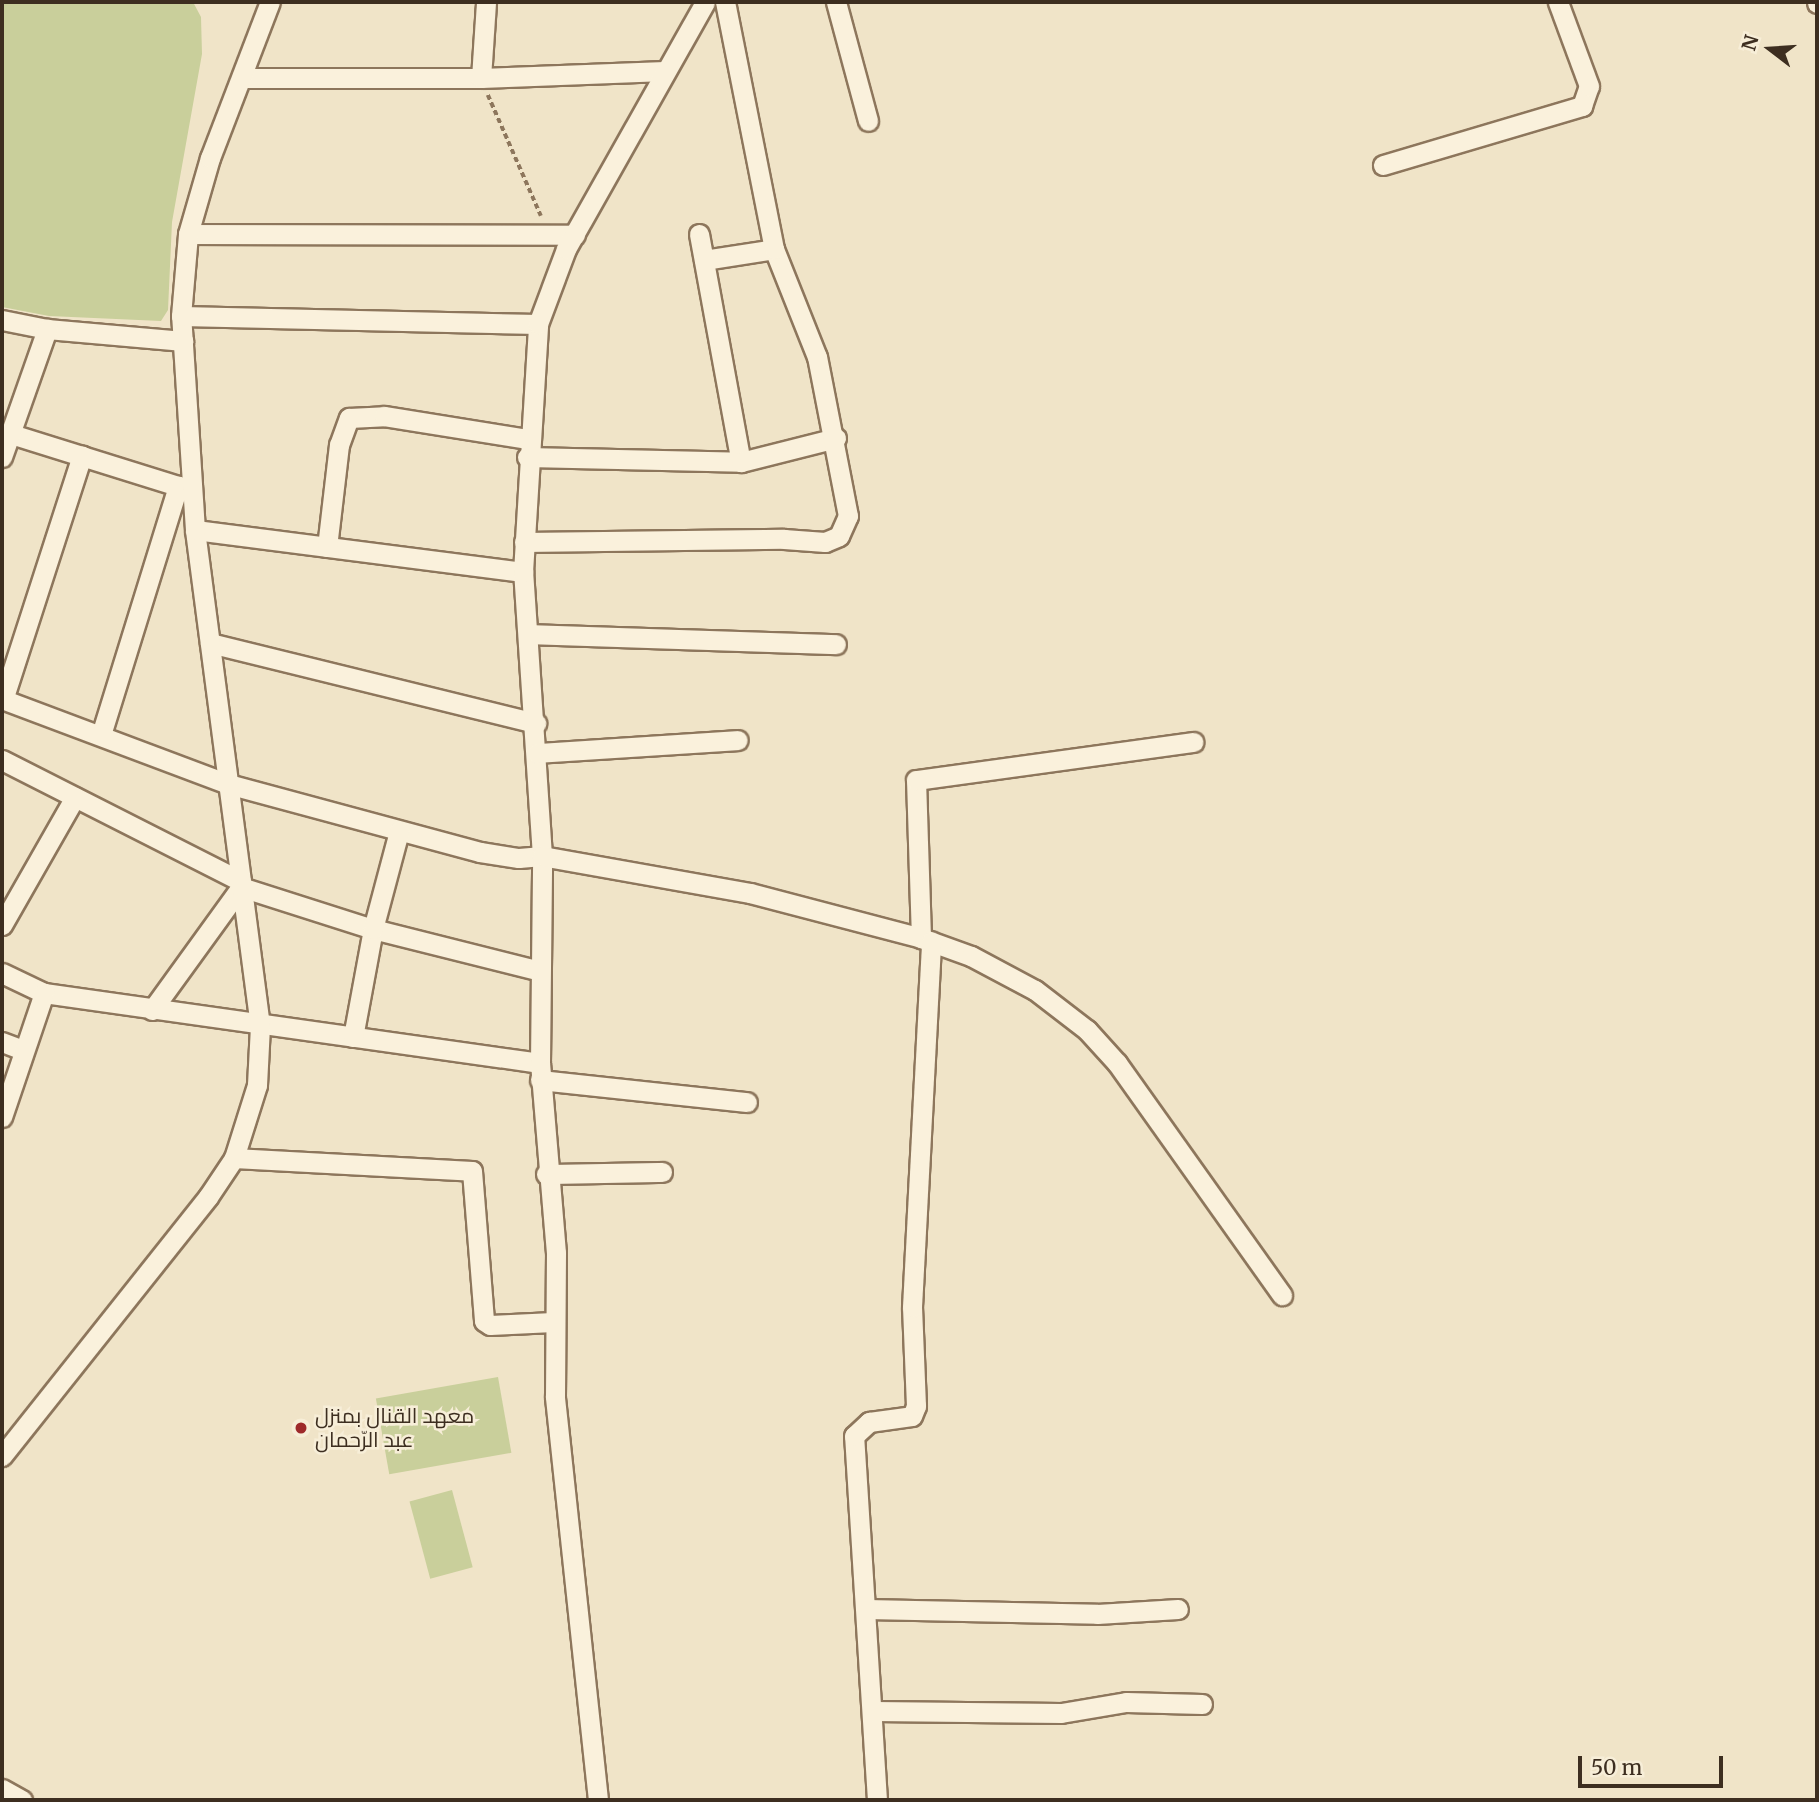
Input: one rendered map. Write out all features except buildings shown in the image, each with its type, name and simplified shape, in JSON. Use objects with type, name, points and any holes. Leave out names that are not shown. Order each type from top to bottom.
[{"type":"street","points":[[2,1456],[208,1197],[234,1158],[257,1085],[260,1026],[195,530],[185,488],[181,316],[188,234],[211,158],[270,2]]},
{"type":"street","points":[[481,78],[486,2]]},
{"type":"street","points":[[598,1800],[555,1396],[553,1322],[556,1253],[546,1174],[540,1072],[542,856],[536,723],[523,572],[528,448],[538,324],[575,235],[705,2]]},
{"type":"street","points":[[524,542],[783,539],[825,542],[839,536],[848,516],[836,438],[817,357],[774,249],[725,2]]},
{"type":"street","points":[[836,2],[868,121]]},
{"type":"street","points":[[1383,165],[1582,106],[1589,86],[1558,2]]},
{"type":"street","points":[[243,78],[481,78],[665,71]]},
{"type":"street","points":[[188,234],[575,235]]},
{"type":"street","points":[[699,234],[741,461]]},
{"type":"street","points":[[704,260],[774,249]]},
{"type":"street","points":[[181,316],[538,324]]},
{"type":"street","points":[[2,320],[47,329],[183,341]]},
{"type":"street","points":[[2,457],[47,329]]},
{"type":"street","points":[[327,547],[339,445],[349,418],[384,416],[528,448],[741,461],[836,438]]},
{"type":"street","points":[[11,434],[185,488]]},
{"type":"street","points":[[82,455],[2,700],[228,784],[480,852],[519,859],[542,856],[750,893],[926,939],[1024,984],[1087,1030],[1117,1063],[1282,1295]]},
{"type":"street","points":[[101,735],[185,488]]},
{"type":"street","points":[[195,530],[523,572]]},
{"type":"street","points":[[528,634],[836,645]]},
{"type":"street","points":[[210,643],[536,723]]},
{"type":"street","points":[[537,753],[738,740]]},
{"type":"street","points":[[877,1800],[854,1436],[869,1422],[912,1416],[916,1406],[912,1307],[926,939],[916,780],[1193,741]]},
{"type":"street","points":[[2,760],[241,884],[373,929],[540,971]]},
{"type":"street","points":[[2,925],[75,797]]},
{"type":"street","points":[[353,1037],[373,929],[399,831]]},
{"type":"street","points":[[152,1010],[241,884]]},
{"type":"street","points":[[2,973],[44,993],[260,1026],[353,1037],[540,1072],[747,1102]]},
{"type":"street","points":[[2,1117],[44,993]]},
{"type":"street","points":[[2,1042],[23,1050]]},
{"type":"street","points":[[234,1158],[472,1171],[484,1321],[490,1325],[553,1322]]},
{"type":"street","points":[[546,1174],[662,1172]]},
{"type":"street","points":[[866,1609],[1097,1614],[1178,1609]]},
{"type":"street","points":[[873,1711],[988,1709],[1061,1713],[1126,1703],[1202,1704]]},
{"type":"street","points":[[2,1789],[22,1800]]},
{"type":"path","points":[[481,78],[548,234]]},
{"type":"green space","points":[[2,2],[193,2],[201,17],[202,54],[172,222],[168,310],[161,321],[49,316],[2,307]]},
{"type":"green space","points":[[498,1377],[511,1453],[389,1474],[376,1399]]},
{"type":"green space","points":[[452,1490],[473,1567],[430,1579],[409,1501]]},
{"type":"place","name":"معهد القنال بمنزل عبد الرّحمان","points":[[301,1428]]}]
